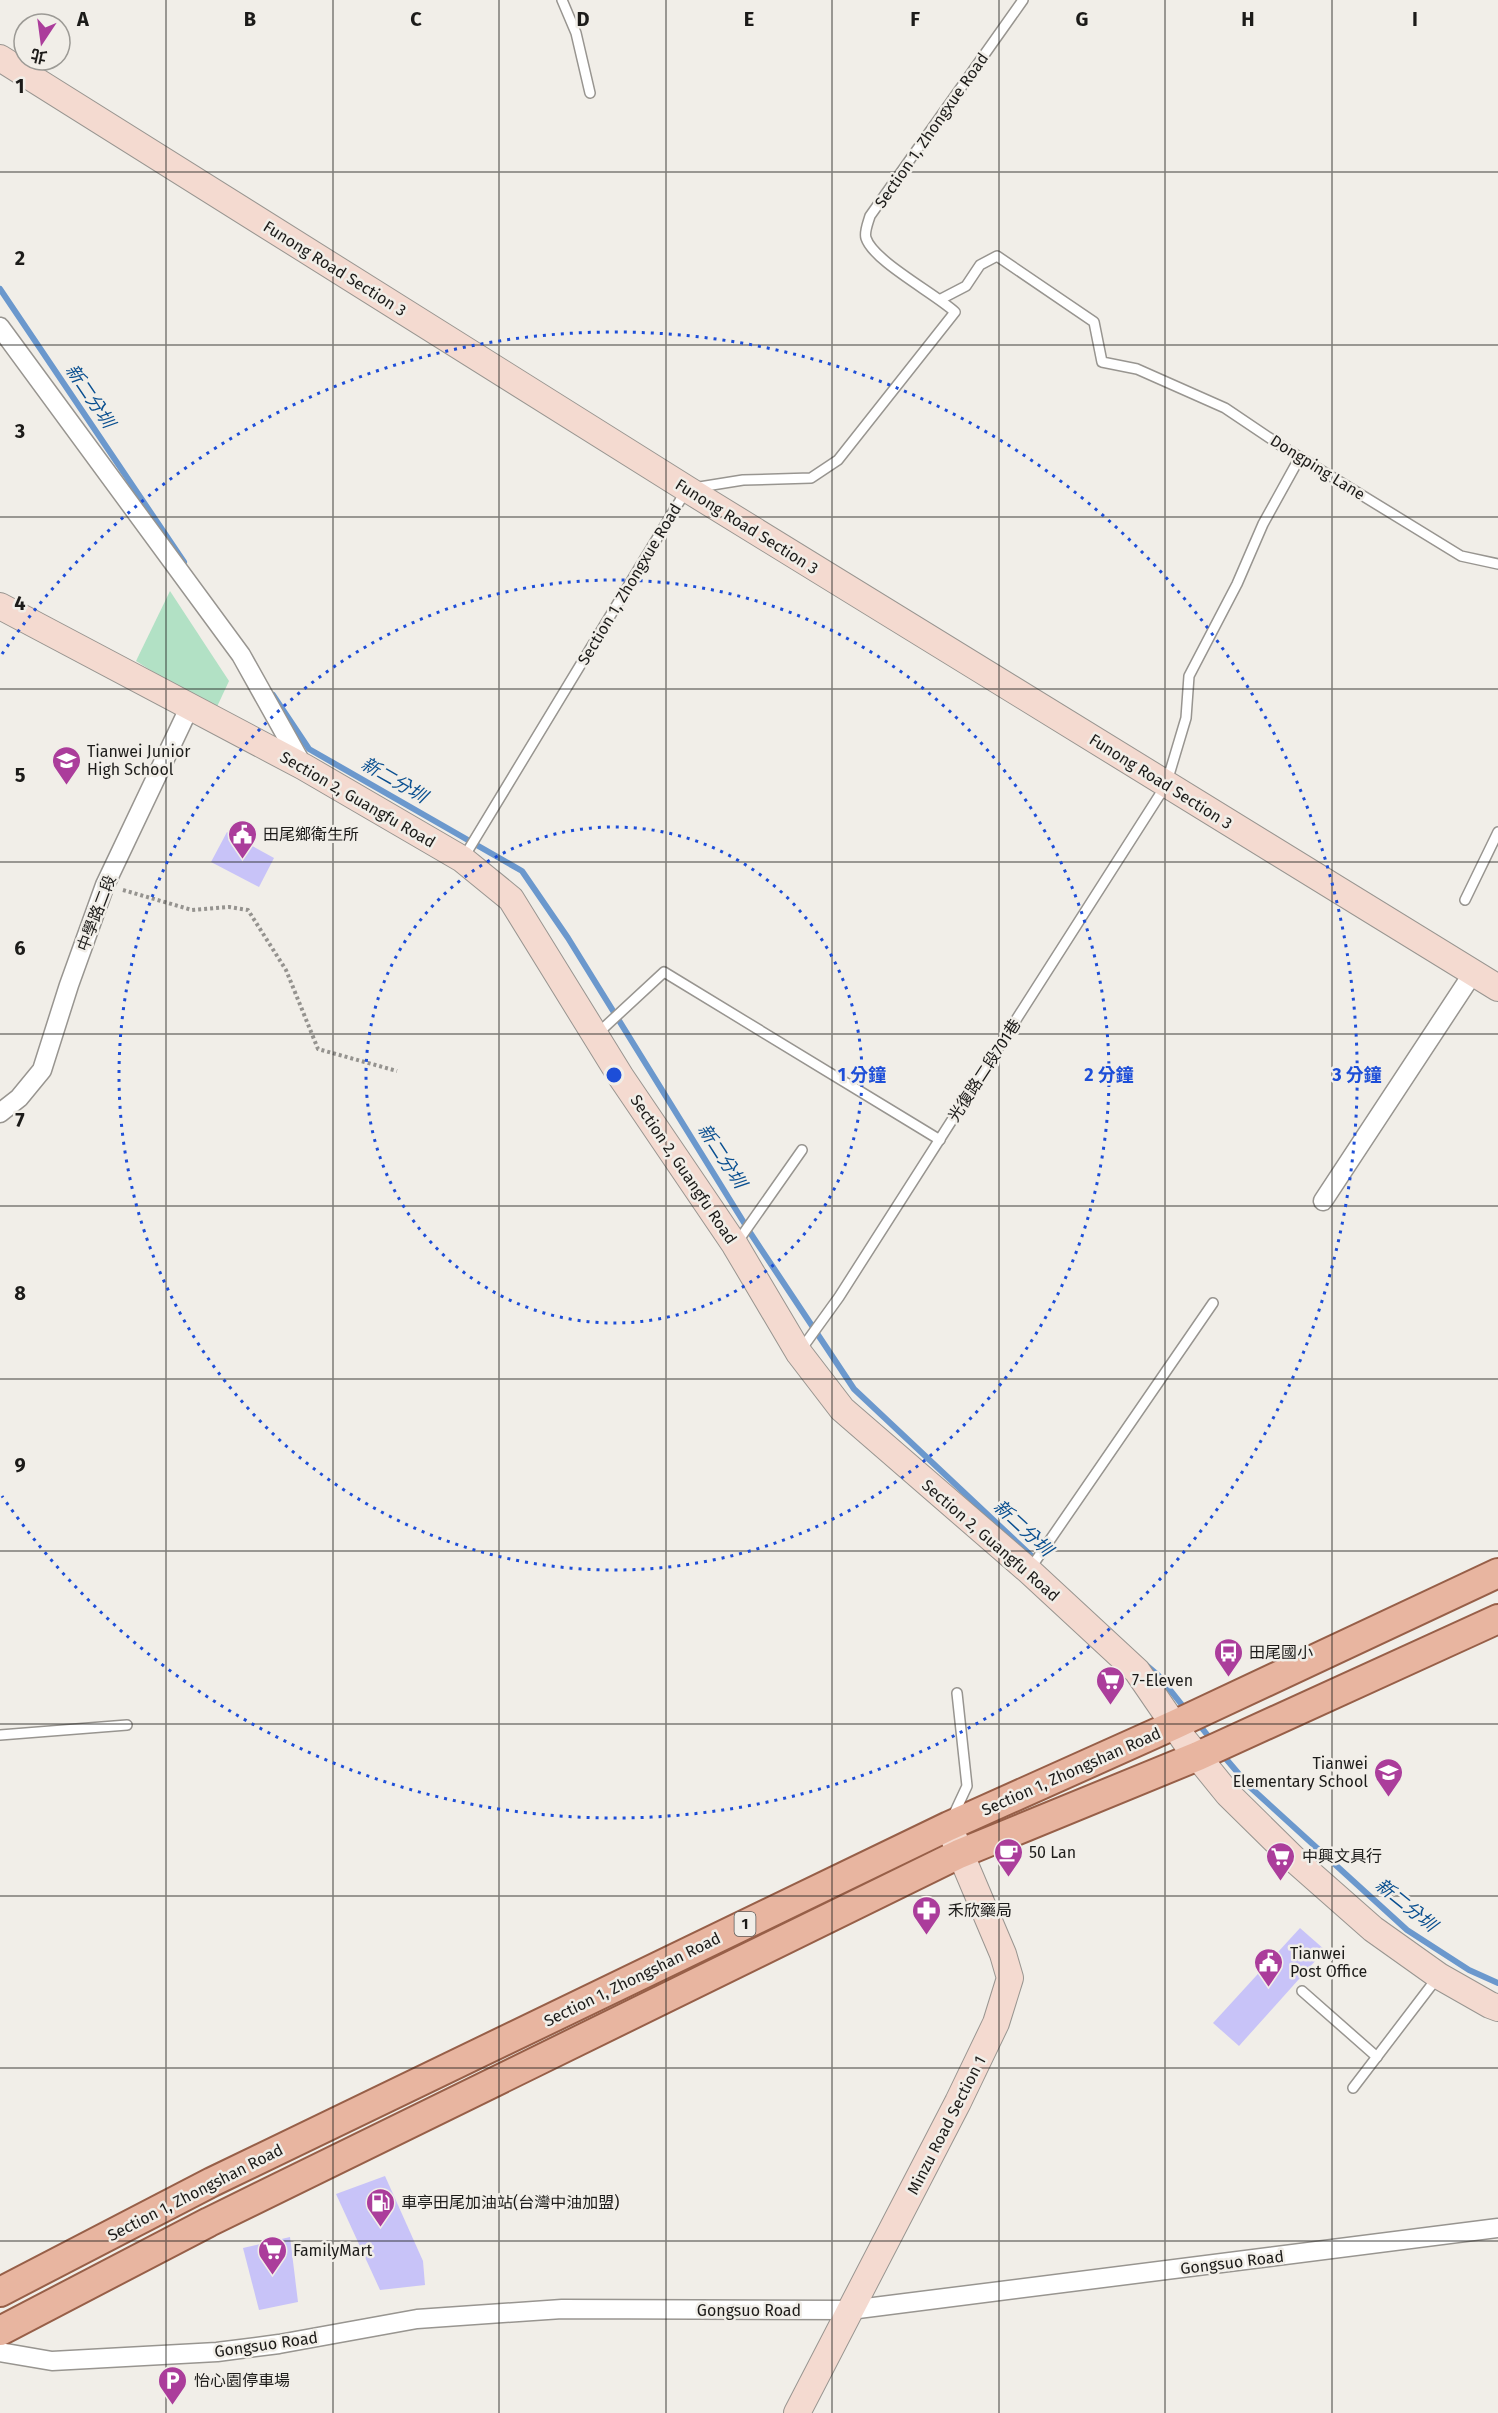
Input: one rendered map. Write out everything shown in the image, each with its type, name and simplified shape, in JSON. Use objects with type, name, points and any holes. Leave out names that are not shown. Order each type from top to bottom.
[{"type":"main road","name":"Section 1, Zhongshan Road","points":[[0,2331],[209,2222],[1186,1741],[1498,1573]]},
{"type":"main road","name":"Section 1, Zhongshan Road","points":[[0,2292],[212,2182],[949,1826],[1186,1741],[1498,1618]]},
{"type":"street","name":"Funong Road Section 3","points":[[0,58],[687,489],[1498,988]]},
{"type":"street","points":[[0,327],[241,655],[304,767]]},
{"type":"street","name":"Section 2, Guangfu Road","points":[[0,606],[304,767],[462,859],[511,899],[596,1035],[735,1245],[799,1353],[842,1409],[1029,1571],[1137,1671],[1186,1741],[1228,1794],[1297,1862],[1373,1929],[1438,1976],[1498,2008]]},
{"type":"street","name":"中學路二段","points":[[0,1113],[19,1098],[42,1070],[69,985],[105,885],[190,706]]},
{"type":"street","points":[[1323,1201],[1473,973]]},
{"type":"street","name":"Minzu Road Section 1","points":[[797,2413],[992,2033],[1010,1978],[1003,1954],[949,1826]]},
{"type":"street","name":"Gongsuo Road","points":[[0,2352],[52,2361],[217,2352],[279,2344],[417,2319],[562,2309],[850,2310],[1498,2228]]},
{"type":"lane","points":[[562,0],[576,33],[590,93]]},
{"type":"lane","name":"Section 1, Zhongxue Road","points":[[462,859],[687,489],[743,480],[811,478],[838,460],[955,312],[941,299],[908,280],[869,245],[865,236],[870,216],[1023,0]]},
{"type":"lane","name":"Dongping Lane","points":[[941,299],[966,286],[981,265],[997,256],[1094,322],[1102,362],[1137,369],[1225,408],[1461,556],[1498,564]]},
{"type":"lane","name":"光復路二段701巷","points":[[799,1353],[839,1297],[1166,785],[1186,718],[1189,676],[1236,584],[1263,524],[1300,457]]},
{"type":"lane","points":[[1465,900],[1498,832]]},
{"type":"lane","points":[[596,1035],[664,972],[940,1140]]},
{"type":"lane","points":[[735,1245],[802,1150]]},
{"type":"lane","points":[[1029,1571],[1213,1303]]},
{"type":"lane","points":[[949,1826],[967,1786],[957,1694]]},
{"type":"lane","points":[[0,1735],[127,1725]]},
{"type":"lane","points":[[1353,2088],[1438,1976]]},
{"type":"lane","points":[[1302,1991],[1377,2057]]},
{"type":"path","points":[[105,885],[192,910],[248,909],[286,970],[318,1049],[397,1071]]},
{"type":"green space","points":[[170,591],[229,681],[215,711],[136,661]]},
{"type":"building","name":"田尾鄉衛生所","points":[[227,832],[274,858],[259,887],[211,862]]},
{"type":"building","name":"Tianwei Post Office","points":[[1300,1928],[1325,1950],[1239,2046],[1213,2023]]},
{"type":"building","name":"車亭田尾加油站(台灣中油加盟)","points":[[385,2176],[423,2261],[425,2285],[380,2290],[336,2194]]},
{"type":"building","name":"FamilyMart","points":[[290,2237],[298,2302],[259,2310],[243,2248]]},
{"type":"waterway","name":"新二分圳","points":[[0,289],[184,562]]},
{"type":"waterway","name":"新二分圳","points":[[273,695],[309,749],[522,871],[568,938],[751,1234],[854,1389],[1038,1562]]},
{"type":"waterway","name":"新二分圳","points":[[1145,1664],[1159,1676],[1186,1710]]},
{"type":"waterway","name":"新二分圳","points":[[1197,1722],[1213,1742]]},
{"type":"waterway","name":"新二分圳","points":[[1221,1753],[1250,1787],[1407,1930],[1469,1970],[1498,1983]]},
{"type":"place","name":"Tianwei Junior High School","points":[[66,786]]},
{"type":"place","name":"田尾鄉衛生所","points":[[242,860]]},
{"type":"place","name":"田尾國小","points":[[1228,1678]]},
{"type":"place","name":"7-Eleven","points":[[1111,1706]]},
{"type":"place","name":"Tianwei Elementary School","points":[[1389,1798]]},
{"type":"place","name":"50 Lan","points":[[1008,1878]]},
{"type":"place","name":"中興文具行","points":[[1281,1882]]},
{"type":"place","name":"禾欣藥局","points":[[927,1936]]},
{"type":"place","name":"Tianwei Post Office","points":[[1269,1988]]},
{"type":"place","name":"車亭田尾加油站(台灣中油加盟)","points":[[380,2228]]},
{"type":"place","name":"FamilyMart","points":[[272,2276]]},
{"type":"place","name":"怡心園停車場","points":[[173,2406]]}]
